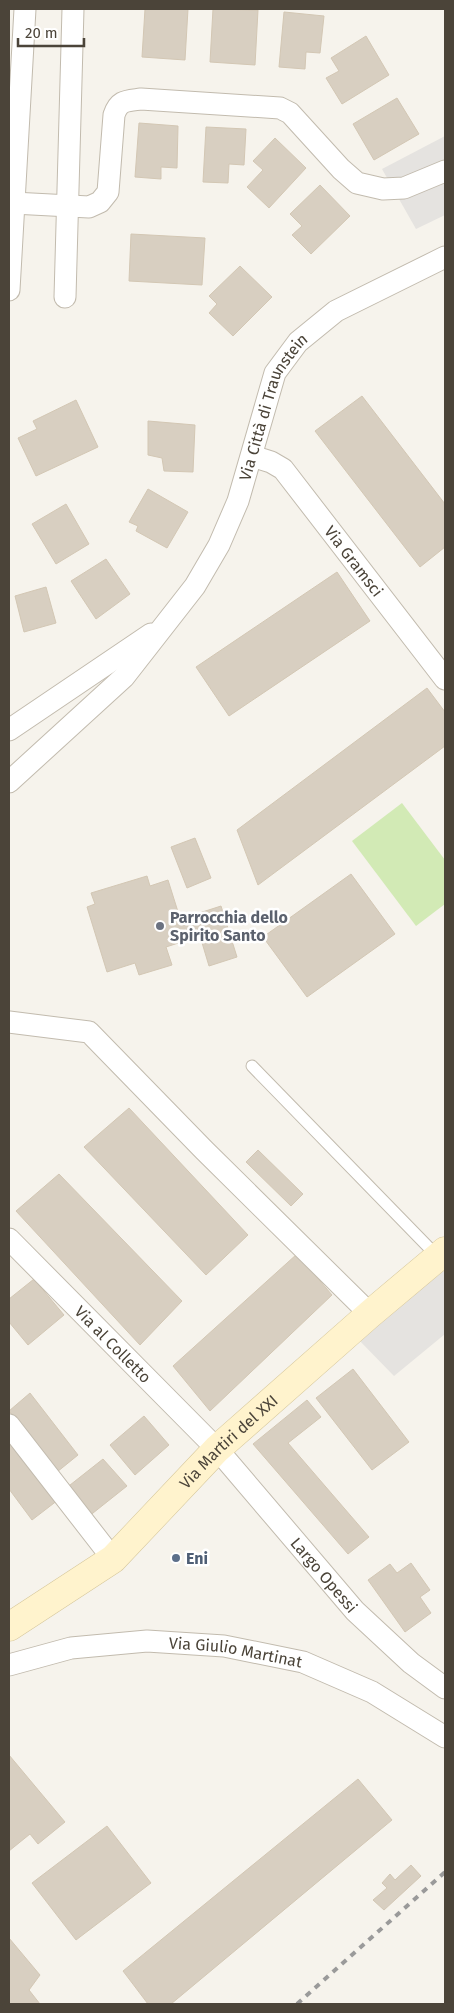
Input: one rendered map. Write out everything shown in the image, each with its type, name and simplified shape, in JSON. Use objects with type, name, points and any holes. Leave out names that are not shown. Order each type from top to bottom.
[{"type":"street","points":[[9,290],[24,9]]},
{"type":"street","points":[[65,297],[66,205],[73,9]]},
{"type":"street","points":[[13,203],[89,207],[100,202],[108,192],[114,115],[117,107],[124,101],[141,99],[280,108],[290,113],[357,183],[383,190],[404,188],[445,171]]},
{"type":"street","name":"Via Città di Traunstein","points":[[9,782],[124,677],[195,586],[219,545],[238,501],[275,373],[298,342],[336,311],[445,256]]},
{"type":"street","name":"Via Gramsci","points":[[252,456],[271,462],[283,469],[445,679]]},
{"type":"street","name":"Via Città di Traunstein","points":[[9,730],[168,623]]},
{"type":"street","points":[[9,1022],[90,1032],[204,1150],[370,1314]]},
{"type":"street","name":"Via al Colletto","points":[[9,1239],[217,1449]]},
{"type":"street","name":"Via Martiri del XXI","points":[[9,1627],[113,1559],[217,1449],[370,1314],[442,1254]]},
{"type":"street","points":[[9,1425],[113,1559]]},
{"type":"street","name":"Largo Opessi","points":[[217,1449],[355,1611],[411,1663],[445,1688]]},
{"type":"street","name":"Via Giulio Martinat","points":[[9,1665],[71,1648],[148,1641],[224,1646],[303,1662],[372,1692],[445,1737]]},
{"type":"lane","points":[[252,1066],[442,1254]]},
{"type":"green space","points":[[402,803],[445,860],[445,904],[416,926],[352,841]]},
{"type":"shaded area","points":[[445,136],[445,215],[416,229],[382,169]]},
{"type":"shaded area","points":[[445,1270],[445,1334],[394,1376],[358,1339]]},
{"type":"building","points":[[145,9],[188,9],[185,60],[142,57]]},
{"type":"building","points":[[213,9],[258,10],[255,65],[210,62]]},
{"type":"building","points":[[284,12],[324,16],[320,53],[306,52],[305,69],[279,67]]},
{"type":"building","points":[[366,36],[389,75],[342,104],[326,78],[339,71],[331,58]]},
{"type":"building","points":[[397,98],[419,134],[374,160],[353,124]]},
{"type":"building","points":[[139,123],[178,126],[177,168],[161,167],[161,179],[135,177]]},
{"type":"building","points":[[206,127],[246,129],[244,165],[229,164],[228,183],[203,182]]},
{"type":"building","points":[[275,138],[306,168],[269,208],[247,187],[263,170],[253,161]]},
{"type":"building","points":[[320,185],[350,216],[311,254],[292,235],[302,226],[290,214]]},
{"type":"building","points":[[131,234],[205,238],[202,285],[129,281]]},
{"type":"building","points":[[240,266],[272,297],[233,336],[209,313],[217,304],[209,296]]},
{"type":"building","points":[[362,396],[445,504],[445,547],[420,567],[315,431]]},
{"type":"building","points":[[76,400],[98,447],[36,476],[18,438],[37,429],[33,421]]},
{"type":"building","points":[[148,421],[195,425],[193,472],[164,471],[162,458],[148,455]]},
{"type":"building","points":[[148,489],[188,512],[167,548],[136,531],[138,526],[129,522]]},
{"type":"building","points":[[66,504],[89,544],[56,564],[32,524]]},
{"type":"building","points":[[106,559],[130,594],[96,619],[71,581]]},
{"type":"building","points":[[337,572],[370,621],[229,716],[196,667]]},
{"type":"building","points":[[46,587],[56,623],[24,632],[15,596]]},
{"type":"building","points":[[427,688],[445,712],[445,746],[258,885],[237,830]]},
{"type":"building","points":[[195,838],[211,878],[187,888],[171,847]]},
{"type":"building","points":[[351,874],[395,934],[307,997],[263,937]]},
{"type":"building","name":"Parrocchia dello Spirito Santo","points":[[147,876],[150,886],[168,880],[179,915],[190,916],[221,906],[237,957],[209,966],[200,936],[166,947],[172,965],[139,975],[135,963],[107,972],[87,907],[95,904],[91,893]]},
{"type":"building","points":[[129,1108],[248,1235],[206,1275],[84,1147]]},
{"type":"building","points":[[258,1150],[303,1194],[291,1206],[246,1162]]},
{"type":"building","points":[[59,1174],[182,1301],[140,1345],[16,1211]]},
{"type":"building","points":[[297,1254],[332,1295],[210,1411],[173,1366]]},
{"type":"building","points":[[34,1279],[64,1315],[28,1345],[9,1322],[9,1299]]},
{"type":"building","points":[[353,1369],[409,1442],[372,1470],[316,1398]]},
{"type":"building","points":[[30,1393],[78,1455],[57,1472],[9,1411]]},
{"type":"building","points":[[307,1400],[321,1417],[288,1443],[369,1537],[348,1554],[253,1444]]},
{"type":"building","points":[[144,1416],[169,1445],[135,1475],[110,1445]]},
{"type":"building","points":[[9,1434],[58,1500],[32,1520],[9,1489]]},
{"type":"building","points":[[103,1459],[127,1486],[88,1517],[65,1489]]},
{"type":"building","points":[[411,1563],[430,1590],[420,1597],[431,1613],[405,1632],[368,1580],[390,1564],[397,1573]]},
{"type":"building","points":[[9,1755],[65,1822],[38,1844],[30,1834],[9,1851]]},
{"type":"building","points":[[358,1779],[392,1820],[171,2004],[148,2004],[123,1971]]},
{"type":"building","points":[[107,1826],[151,1883],[76,1940],[32,1883]]},
{"type":"building","points":[[411,1865],[421,1876],[384,1910],[373,1900],[387,1888],[382,1883],[390,1874],[395,1880]]},
{"type":"building","points":[[9,1938],[40,1975],[29,1990],[40,2004],[9,2004]]},
{"type":"railway","points":[[297,2004],[445,1872]]},
{"type":"place","name":"Parrocchia dello Spirito Santo","points":[[160,926]]},
{"type":"place","name":"Eni","points":[[176,1558]]}]
